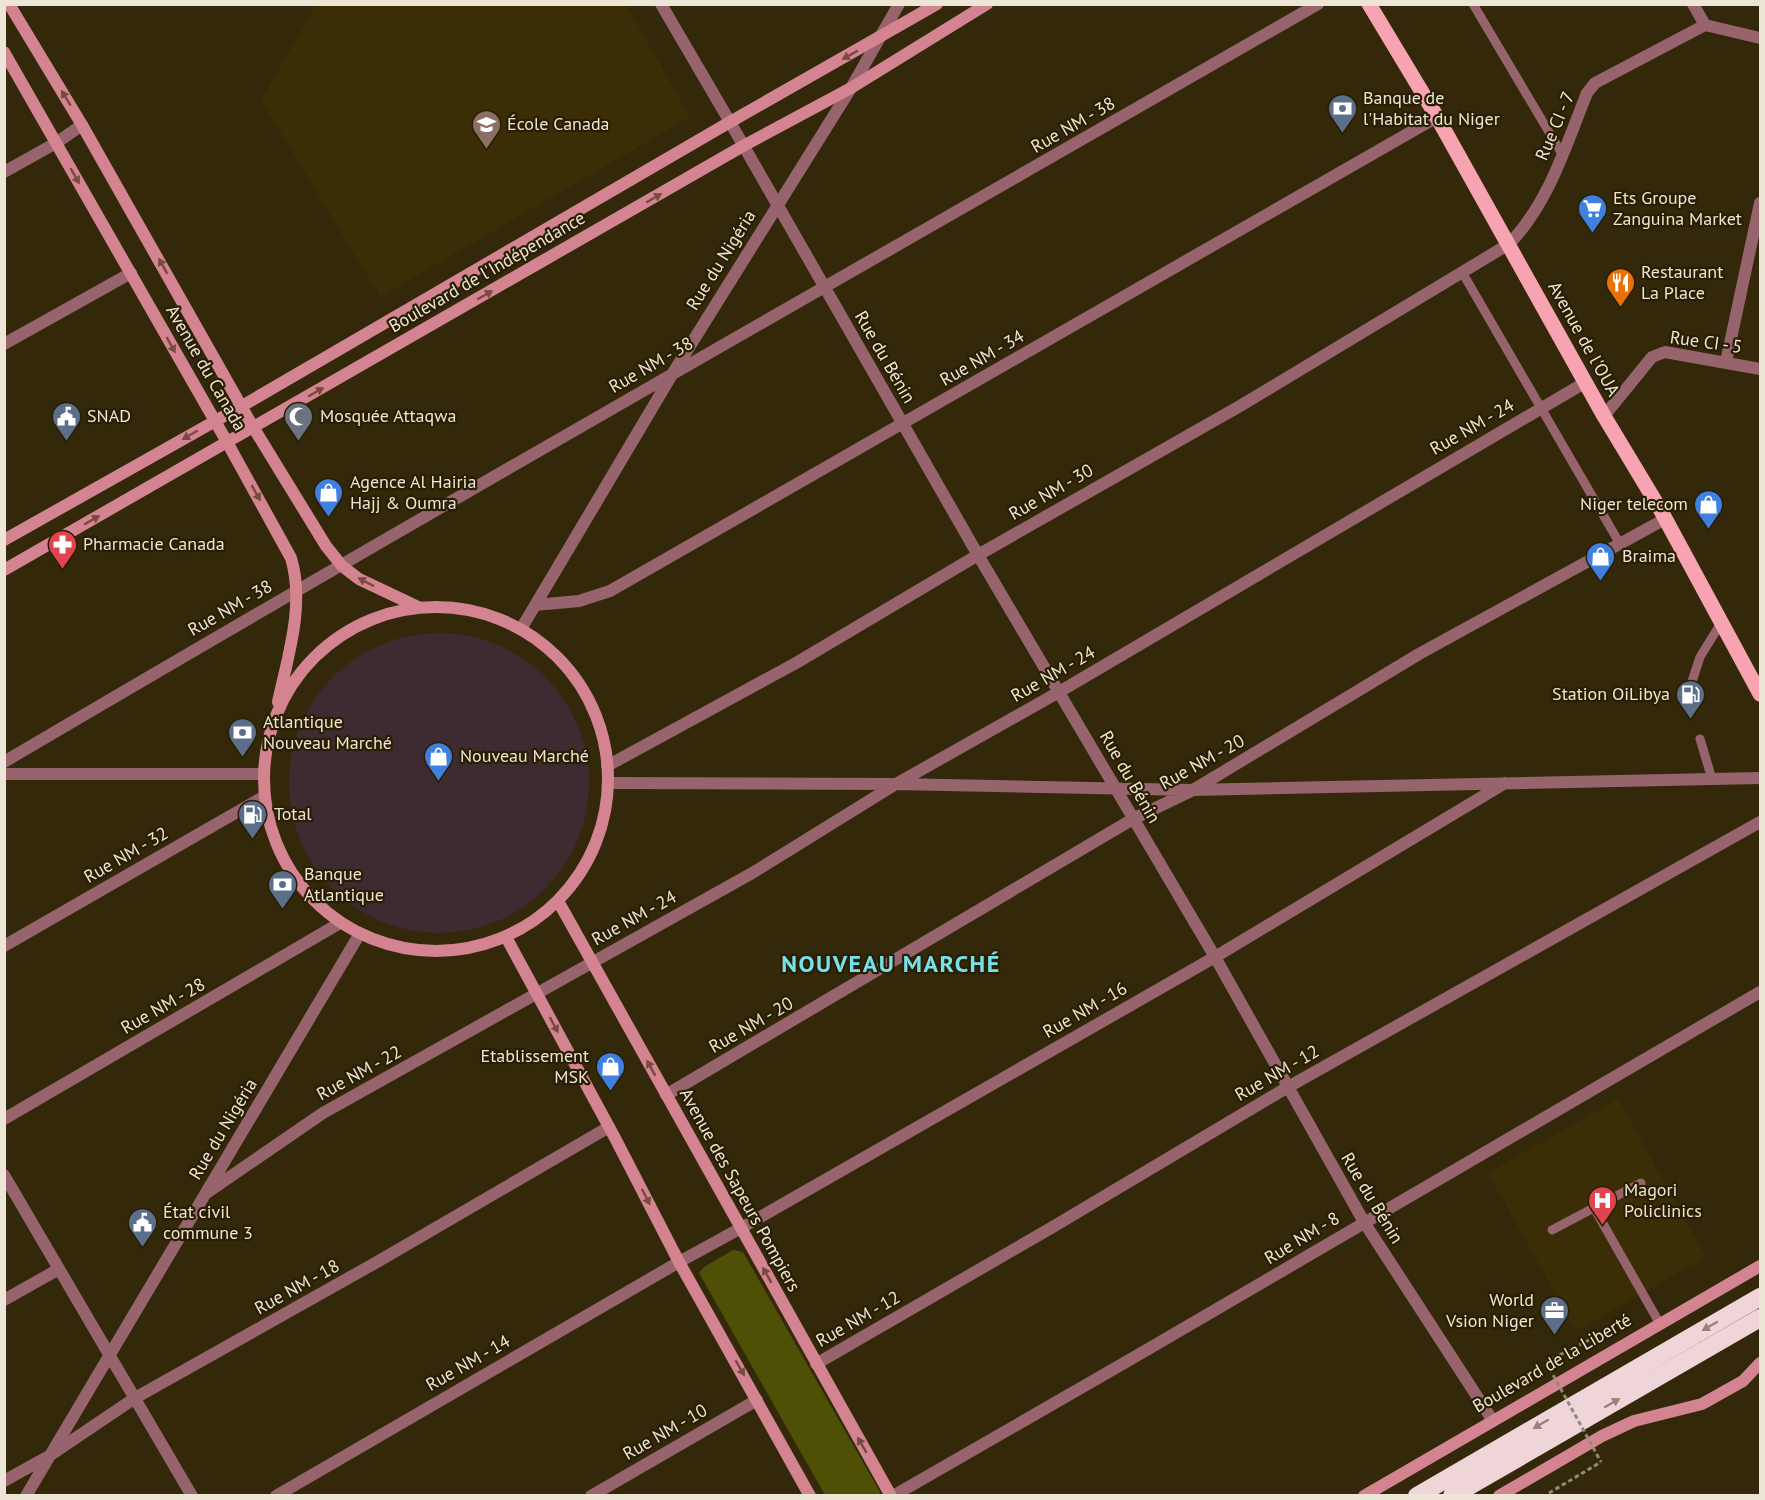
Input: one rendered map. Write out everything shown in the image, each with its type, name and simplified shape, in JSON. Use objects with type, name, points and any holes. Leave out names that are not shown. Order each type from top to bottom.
[{"type":"highway","points":[[1417,1496],[1761,1297]]},
{"type":"highway","points":[[1452,1496],[1761,1318]]},
{"type":"main road","name":"Avenue de l'OUA","points":[[1369,4],[1437,117],[1604,416],[1665,519],[1761,694]]},
{"type":"street","name":"Avenue du Canada","points":[[9,4],[82,125],[253,427],[317,532],[342,566],[359,579],[419,607]]},
{"type":"street","name":"Rue du Bénin","points":[[661,4],[978,555],[1215,957],[1364,1222],[1493,1421]]},
{"type":"street","name":"Rue du Nigéria","points":[[521,629],[673,373],[851,88],[899,4]]},
{"type":"street","name":"Boulevard de l'Indépendance","points":[[4,540],[242,406],[937,4]]},
{"type":"street","name":"Boulevard de l'Indépendance","points":[[4,570],[743,146],[851,88],[987,4]]},
{"type":"street","name":"Rue NM - 38","points":[[4,762],[673,373],[1318,4]]},
{"type":"street","points":[[1693,4],[1705,25],[1761,38]]},
{"type":"street","name":"Rue CI - 7","points":[[1509,244],[1533,215],[1591,87],[1705,25]]},
{"type":"street","name":"Avenue du Canada","points":[[4,52],[291,558],[296,572],[297,590],[294,622],[273,723]]},
{"type":"street","name":"Rue NM - 34","points":[[536,605],[579,601],[610,591],[1437,117]]},
{"type":"street","points":[[4,171],[56,143],[82,125]]},
{"type":"street","points":[[1726,362],[1761,203]]},
{"type":"street","name":"Rue NM - 30","points":[[607,766],[796,663],[978,555],[1240,406],[1509,244]]},
{"type":"street","points":[[4,344],[131,273]]},
{"type":"street","name":"Rue CI - 5","points":[[1604,416],[1652,357],[1665,352],[1761,369]]},
{"type":"street","name":"Rue NM - 24","points":[[537,994],[754,872],[896,784],[1059,692],[1586,382]]},
{"type":"street","name":"Rue NM - 20","points":[[666,1095],[1133,819],[1193,790],[1419,654],[1665,519]]},
{"type":"street","points":[[440,606],[482,612],[521,629],[544,645],[565,664],[581,686],[594,711],[603,738],[607,766],[605,809],[592,851],[574,881],[558,901],[534,921],[506,937],[476,947],[444,952],[412,951],[359,935],[307,894],[288,867],[274,838],[265,796],[264,774],[273,723],[282,703],[306,666],[338,637],[377,617],[419,607],[440,606]]},
{"type":"street","points":[[4,774],[264,774]]},
{"type":"street","points":[[608,783],[896,784],[1193,790],[1761,778]]},
{"type":"street","name":"Rue NM - 16","points":[[679,1262],[1215,957],[1505,783]]},
{"type":"street","name":"Rue NM - 32","points":[[4,946],[265,796]]},
{"type":"street","name":"Rue NM - 12","points":[[816,1364],[1288,1087],[1761,822]]},
{"type":"street","name":"Avenue des Sapeurs Pompiers","points":[[558,901],[892,1496]]},
{"type":"street","name":"Rue NM - 28","points":[[4,1119],[340,922]]},
{"type":"street","name":"Rue du Nigéria","points":[[26,1496],[359,935]]},
{"type":"street","points":[[506,937],[679,1262],[810,1496]]},
{"type":"street","name":"Rue NM - 8","points":[[892,1496],[1761,992]]},
{"type":"street","name":"Rue NM - 22","points":[[205,1194],[323,1113],[537,994]]},
{"type":"street","name":"Rue NM - 18","points":[[4,1481],[49,1456],[135,1398],[377,1262],[609,1127]]},
{"type":"street","points":[[4,1176],[192,1496]]},
{"type":"street","name":"Rue NM - 14","points":[[276,1496],[679,1262]]},
{"type":"street","name":"Boulevard de la Liberté","points":[[1364,1496],[1761,1266]]},
{"type":"street","points":[[4,1300],[59,1269]]},
{"type":"street","points":[[1499,1496],[1602,1436],[1634,1421],[1695,1407],[1710,1401],[1743,1381],[1761,1363]]},
{"type":"street","name":"Rue NM - 10","points":[[591,1496],[757,1400]]},
{"type":"lane","points":[[1473,4],[1562,154]]},
{"type":"lane","points":[[1462,272],[1620,544]]},
{"type":"lane","points":[[1686,700],[1700,657],[1721,623]]},
{"type":"lane","points":[[1700,740],[1712,779]]},
{"type":"lane","points":[[1552,1230],[1641,1183]]},
{"type":"lane","points":[[1594,1208],[1660,1324]]},
{"type":"path","points":[[1549,1493],[1601,1462],[1546,1362],[1589,1340]]},
{"type":"shaded area","points":[[626,4],[690,117],[380,297],[261,100],[316,5]]},
{"type":"shaded area","name":"Nouveau Marché","points":[[454,633],[483,639],[510,650],[534,667],[555,688],[564,699],[578,725],[587,754],[589,783],[587,812],[572,854],[555,878],[534,899],[510,916],[483,927],[454,933],[424,933],[395,927],[368,916],[344,899],[314,867],[300,841],[291,812],[289,768],[295,739],[306,712],[323,688],[355,658],[381,644],[410,635]]},
{"type":"shaded area","name":"Magori Policlinics","points":[[1618,1099],[1706,1257],[1576,1331],[1488,1173]]},
{"type":"shaded area","points":[[733,1250],[743,1252],[880,1495],[825,1495],[699,1273],[704,1267]]},
{"type":"place","name":"Banque de l'Habitat du Niger","points":[[1342,134]]},
{"type":"place","name":"École Canada","points":[[486,150]]},
{"type":"place","name":"Ets Groupe Zanguina Market","points":[[1592,234]]},
{"type":"place","name":"Restaurant La Place","points":[[1620,308]]},
{"type":"place","name":"SNAD","points":[[66,442]]},
{"type":"place","name":"Mosquée Attaqwa","points":[[299,442]]},
{"type":"place","name":"Agence Al Hairia Hajj & Oumra","points":[[329,518]]},
{"type":"place","name":"Niger telecom","points":[[1709,530]]},
{"type":"place","name":"Pharmacie Canada","points":[[62,570]]},
{"type":"place","name":"Braima","points":[[1601,582]]},
{"type":"place","name":"Station OiLibya","points":[[1691,720]]},
{"type":"place","name":"Atlantique Nouveau Marché","points":[[242,758]]},
{"type":"place","name":"Nouveau Marché","points":[[439,782]]},
{"type":"place","name":"Total","points":[[253,840]]},
{"type":"place","name":"Banque Atlantique","points":[[283,910]]},
{"type":"place","name":"Etablissement MSK","points":[[610,1092]]},
{"type":"place","name":"Magori Policlinics","points":[[1603,1226]]},
{"type":"place","name":"État civil commune 3","points":[[142,1248]]},
{"type":"place","name":"World Vsion Niger","points":[[1555,1336]]},
{"type":"district","name":"NOUVEAU MARCHÉ","points":[[891,964]]}]
